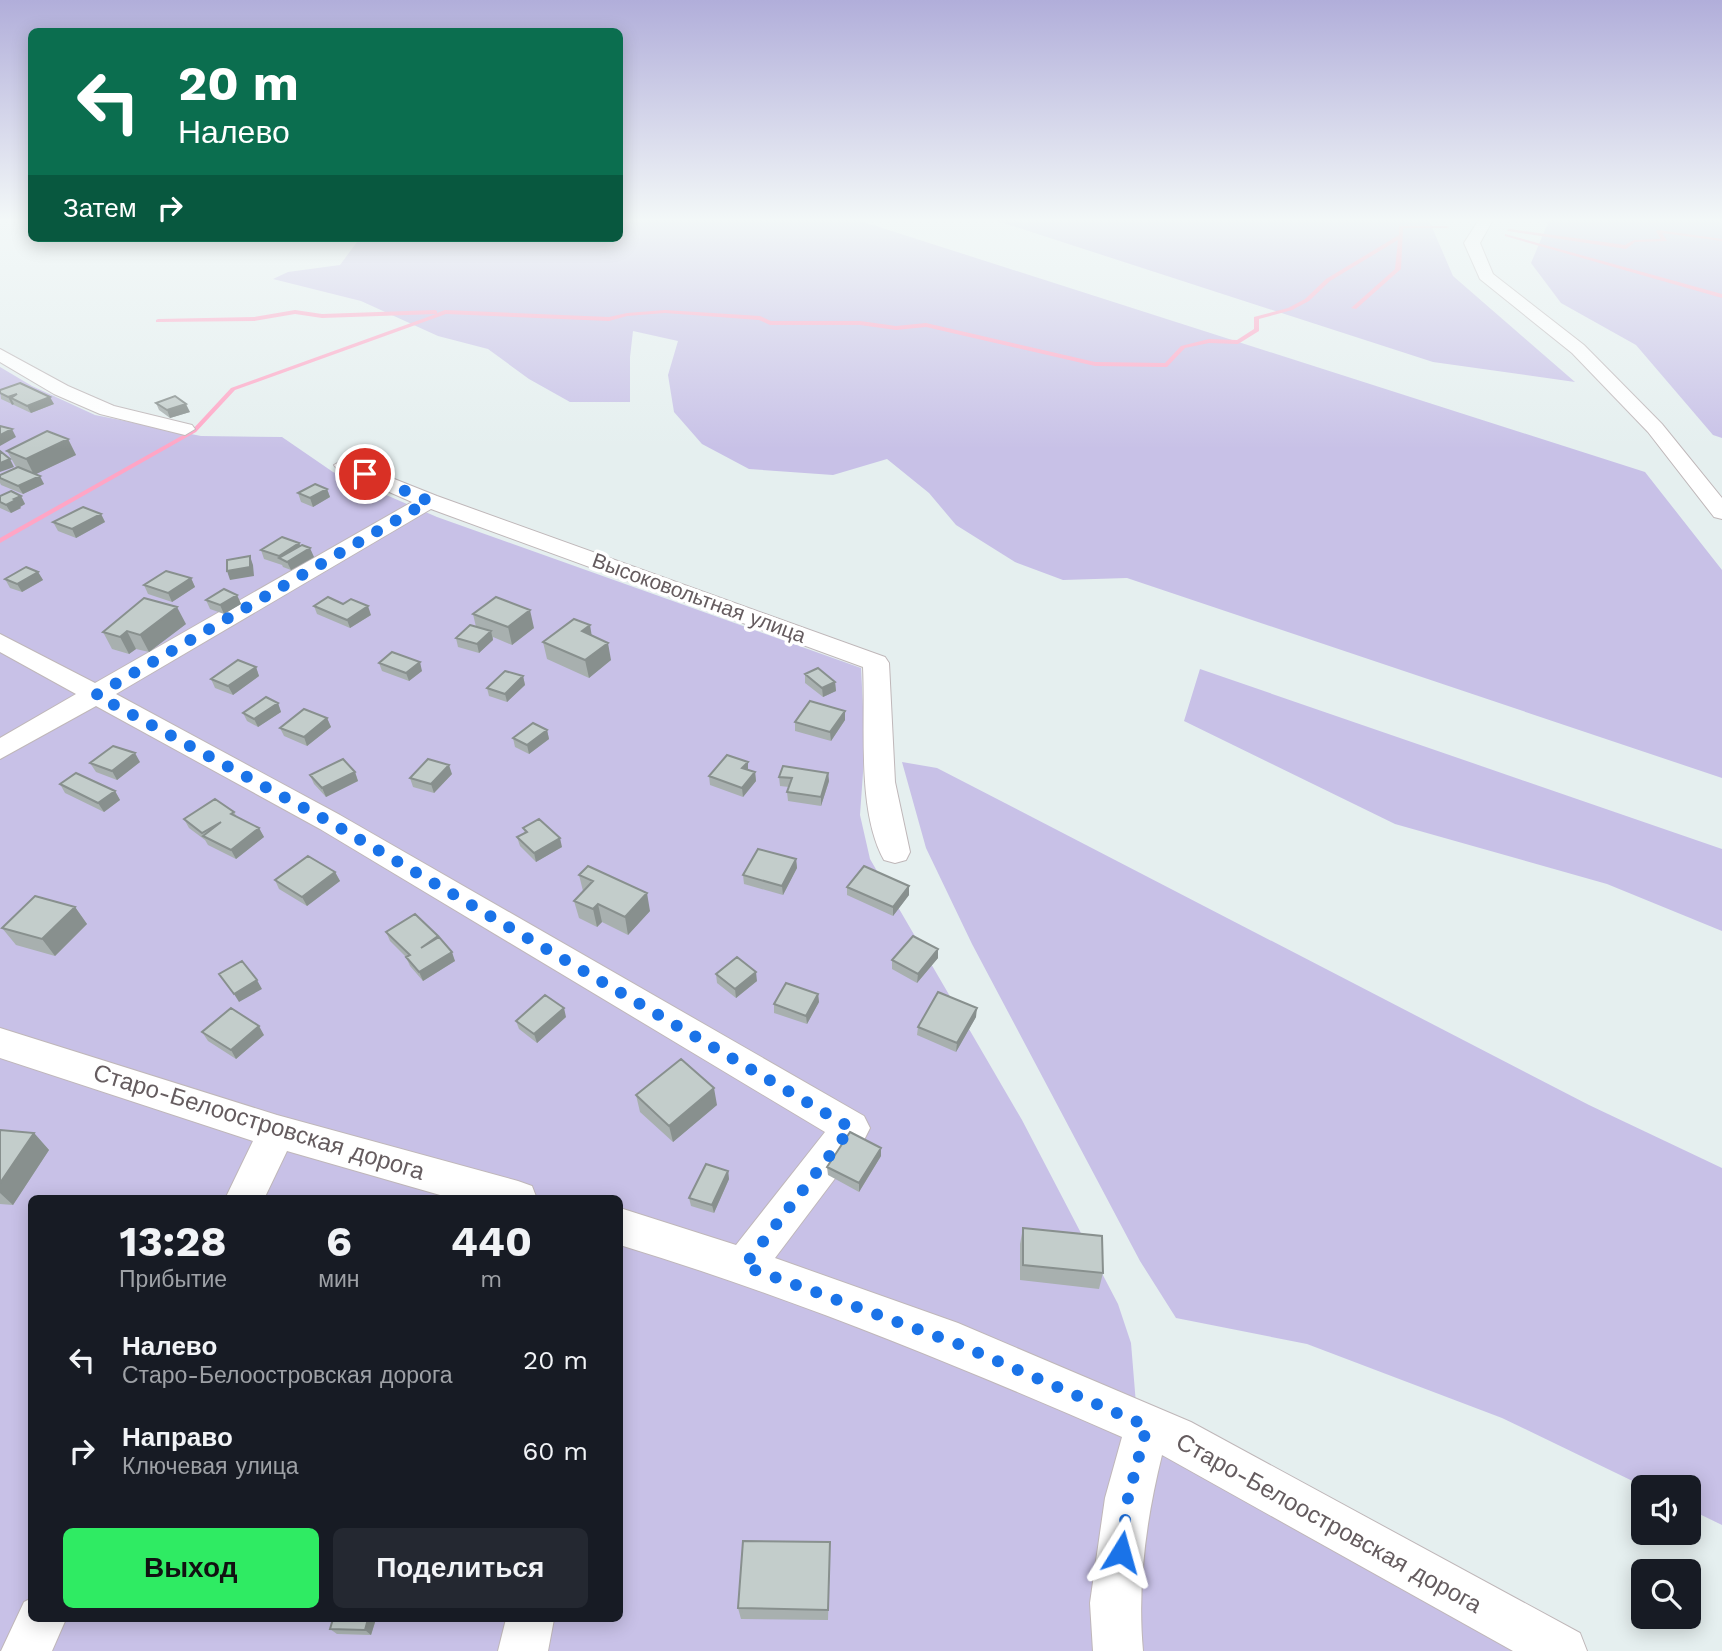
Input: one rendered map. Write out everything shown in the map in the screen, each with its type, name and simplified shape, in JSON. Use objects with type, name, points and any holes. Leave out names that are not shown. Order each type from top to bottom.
[{"type":"street","points":[[1509,295],[1587,359],[1655,428],[1722,512]]},
{"type":"street","points":[[0,354],[61,390],[107,410],[185,429]]},
{"type":"street","name":"Высоковольтная улица","points":[[344,465],[429,501],[876,663],[880,781],[887,829],[895,852]]},
{"type":"street","points":[[0,750],[429,501]]},
{"type":"street","points":[[0,642],[330,822],[851,1128],[744,1266]]},
{"type":"street","name":"Старо-Белоостровская дорога","points":[[0,1043],[276,1132],[504,1195]]},
{"type":"street","points":[[246,1195],[276,1132]]},
{"type":"street","name":"Старо-Белоостровская дорога","points":[[623,1228],[744,1266],[958,1344],[1175,1438],[1562,1651]]},
{"type":"street","points":[[1118,1651],[1114,1603],[1128,1498],[1147,1426]]},
{"type":"street","points":[[26,1651],[40,1622]]},
{"type":"street","points":[[523,1651],[529,1622]]},
{"type":"shaded area","points":[[337,295],[1092,295],[1645,472],[1722,570],[1722,778],[1127,578],[1063,580],[1015,562],[956,525],[929,493],[887,459],[833,475],[749,469],[702,444],[674,412],[668,375],[678,341],[633,331],[630,402],[570,402],[529,379],[488,349],[438,336],[361,301]]},
{"type":"shaded area","points":[[1226,295],[1475,295],[1575,382],[1433,362]]},
{"type":"shaded area","points":[[1555,295],[1722,295],[1722,438],[1713,435],[1636,345],[1561,303]]},
{"type":"shaded area","points":[[0,367],[32,386],[95,415],[201,436],[282,437],[333,472],[437,517],[861,668],[865,745],[860,815],[870,859],[1022,1120],[1118,1304],[1131,1343],[1136,1404],[1562,1651],[0,1651]]},
{"type":"shaded area","points":[[1200,669],[1722,849],[1722,931],[1607,884],[1395,824],[1184,721]]},
{"type":"shaded area","points":[[902,762],[937,768],[1589,1105],[1722,1168],[1722,1525],[1701,1515],[1701,1475],[1631,1475],[1631,1480],[1502,1418],[1307,1344],[1176,1318],[1140,1261],[972,944],[926,848]]},
{"type":"building","points":[[20,383],[50,397],[27,406],[11,398],[17,394],[8,397],[0,393],[0,390]]},
{"type":"building","points":[[175,396],[186,404],[167,410],[156,403]]},
{"type":"building","points":[[0,426],[12,429],[0,435]]},
{"type":"building","points":[[47,431],[68,439],[26,459],[7,451]]},
{"type":"building","points":[[0,451],[10,459],[0,463]]},
{"type":"building","points":[[18,467],[40,476],[18,486],[0,478],[0,475]]},
{"type":"building","points":[[315,484],[327,489],[310,498],[298,493]]},
{"type":"building","points":[[11,491],[21,496],[6,505],[0,502],[0,496]]},
{"type":"building","points":[[83,507],[101,514],[72,529],[53,522]]},
{"type":"building","points":[[282,537],[299,543],[279,556],[261,550]]},
{"type":"building","points":[[302,545],[310,548],[287,562],[279,558]]},
{"type":"building","points":[[250,556],[250,567],[227,571],[227,560]]},
{"type":"building","points":[[26,567],[38,572],[17,584],[5,579]]},
{"type":"building","points":[[166,571],[191,578],[168,593],[144,585]]},
{"type":"building","points":[[224,589],[237,595],[220,605],[206,600]]},
{"type":"building","points":[[328,597],[343,604],[351,599],[368,606],[347,620],[314,606]]},
{"type":"building","points":[[496,597],[530,610],[508,627],[473,614]]},
{"type":"building","points":[[144,598],[177,607],[140,635],[127,631],[120,637],[103,632]]},
{"type":"building","points":[[574,619],[590,625],[582,631],[608,643],[585,660],[543,642]]},
{"type":"building","points":[[470,625],[491,631],[477,644],[456,638]]},
{"type":"building","points":[[392,652],[420,662],[406,673],[379,663]]},
{"type":"building","points":[[238,660],[256,667],[228,686],[211,679]]},
{"type":"building","points":[[818,668],[835,682],[822,688],[805,674]]},
{"type":"building","points":[[505,671],[523,676],[505,694],[487,688]]},
{"type":"building","points":[[266,697],[278,703],[254,719],[243,713]]},
{"type":"building","points":[[810,701],[845,711],[830,732],[795,722]]},
{"type":"building","points":[[304,709],[327,718],[304,737],[280,728]]},
{"type":"building","points":[[533,723],[547,730],[527,745],[513,738]]},
{"type":"building","points":[[113,746],[135,753],[112,771],[90,763]]},
{"type":"building","points":[[727,755],[748,762],[742,768],[755,772],[742,788],[709,776]]},
{"type":"building","points":[[343,759],[355,772],[322,788],[310,775]]},
{"type":"building","points":[[428,759],[449,765],[431,784],[410,778]]},
{"type":"building","points":[[783,766],[828,773],[821,797],[787,792],[792,778],[779,777]]},
{"type":"building","points":[[76,773],[115,791],[98,803],[60,784]]},
{"type":"building","points":[[215,799],[234,812],[231,814],[259,828],[231,850],[203,836],[221,822],[202,833],[184,819]]},
{"type":"building","points":[[539,819],[560,838],[534,853],[517,837],[527,832],[523,828]]},
{"type":"building","points":[[758,849],[796,859],[782,886],[743,875]]},
{"type":"building","points":[[308,856],[335,872],[302,897],[275,880]]},
{"type":"building","points":[[588,866],[647,893],[625,917],[598,904],[593,909],[574,901],[593,881],[579,875]]},
{"type":"building","points":[[864,866],[909,886],[893,907],[847,887]]},
{"type":"building","points":[[35,896],[75,907],[42,939],[2,928]]},
{"type":"building","points":[[415,914],[438,936],[421,948],[439,937],[452,952],[419,972],[406,957],[410,955],[386,932]]},
{"type":"building","points":[[913,936],[938,949],[918,974],[892,960]]},
{"type":"building","points":[[737,957],[756,972],[735,989],[716,974]]},
{"type":"building","points":[[242,961],[257,980],[234,994],[219,974]]},
{"type":"building","points":[[786,983],[818,994],[806,1016],[774,1004]]},
{"type":"building","points":[[938,992],[977,1008],[957,1043],[918,1027]]},
{"type":"building","points":[[545,995],[564,1008],[534,1034],[516,1021]]},
{"type":"building","points":[[231,1008],[259,1026],[231,1050],[202,1032]]},
{"type":"building","points":[[681,1059],[714,1088],[669,1126],[636,1095]]},
{"type":"building","points":[[0,1130],[34,1133],[0,1183]]},
{"type":"building","points":[[850,1132],[881,1148],[859,1183],[827,1167]]},
{"type":"building","points":[[706,1164],[728,1171],[712,1205],[689,1198]]},
{"type":"building","points":[[1023,1228],[1102,1236],[1103,1273],[1023,1265]]},
{"type":"building","points":[[743,1541],[830,1542],[828,1610],[738,1608]]},
{"type":"building","points":[[332,1622],[367,1622],[365,1630],[330,1629]]},
{"type":"waterway","points":[[0,541],[194,431],[233,389],[445,312],[609,319],[646,313],[684,312],[760,318],[770,323],[860,323],[896,328],[926,325],[1095,364],[1167,365],[1183,347],[1209,341],[1238,342],[1257,330],[1256,318],[1290,309],[1312,295]]},
{"type":"waterway","points":[[1354,308],[1369,295]]},
{"type":"waterway","points":[[158,321],[254,319],[295,312],[322,316],[435,312]]},
{"type":"route","points":[[365,474],[429,501],[96,695],[330,822],[851,1128],[744,1266],[958,1344],[1147,1426],[1128,1498],[1121,1552]]}]
